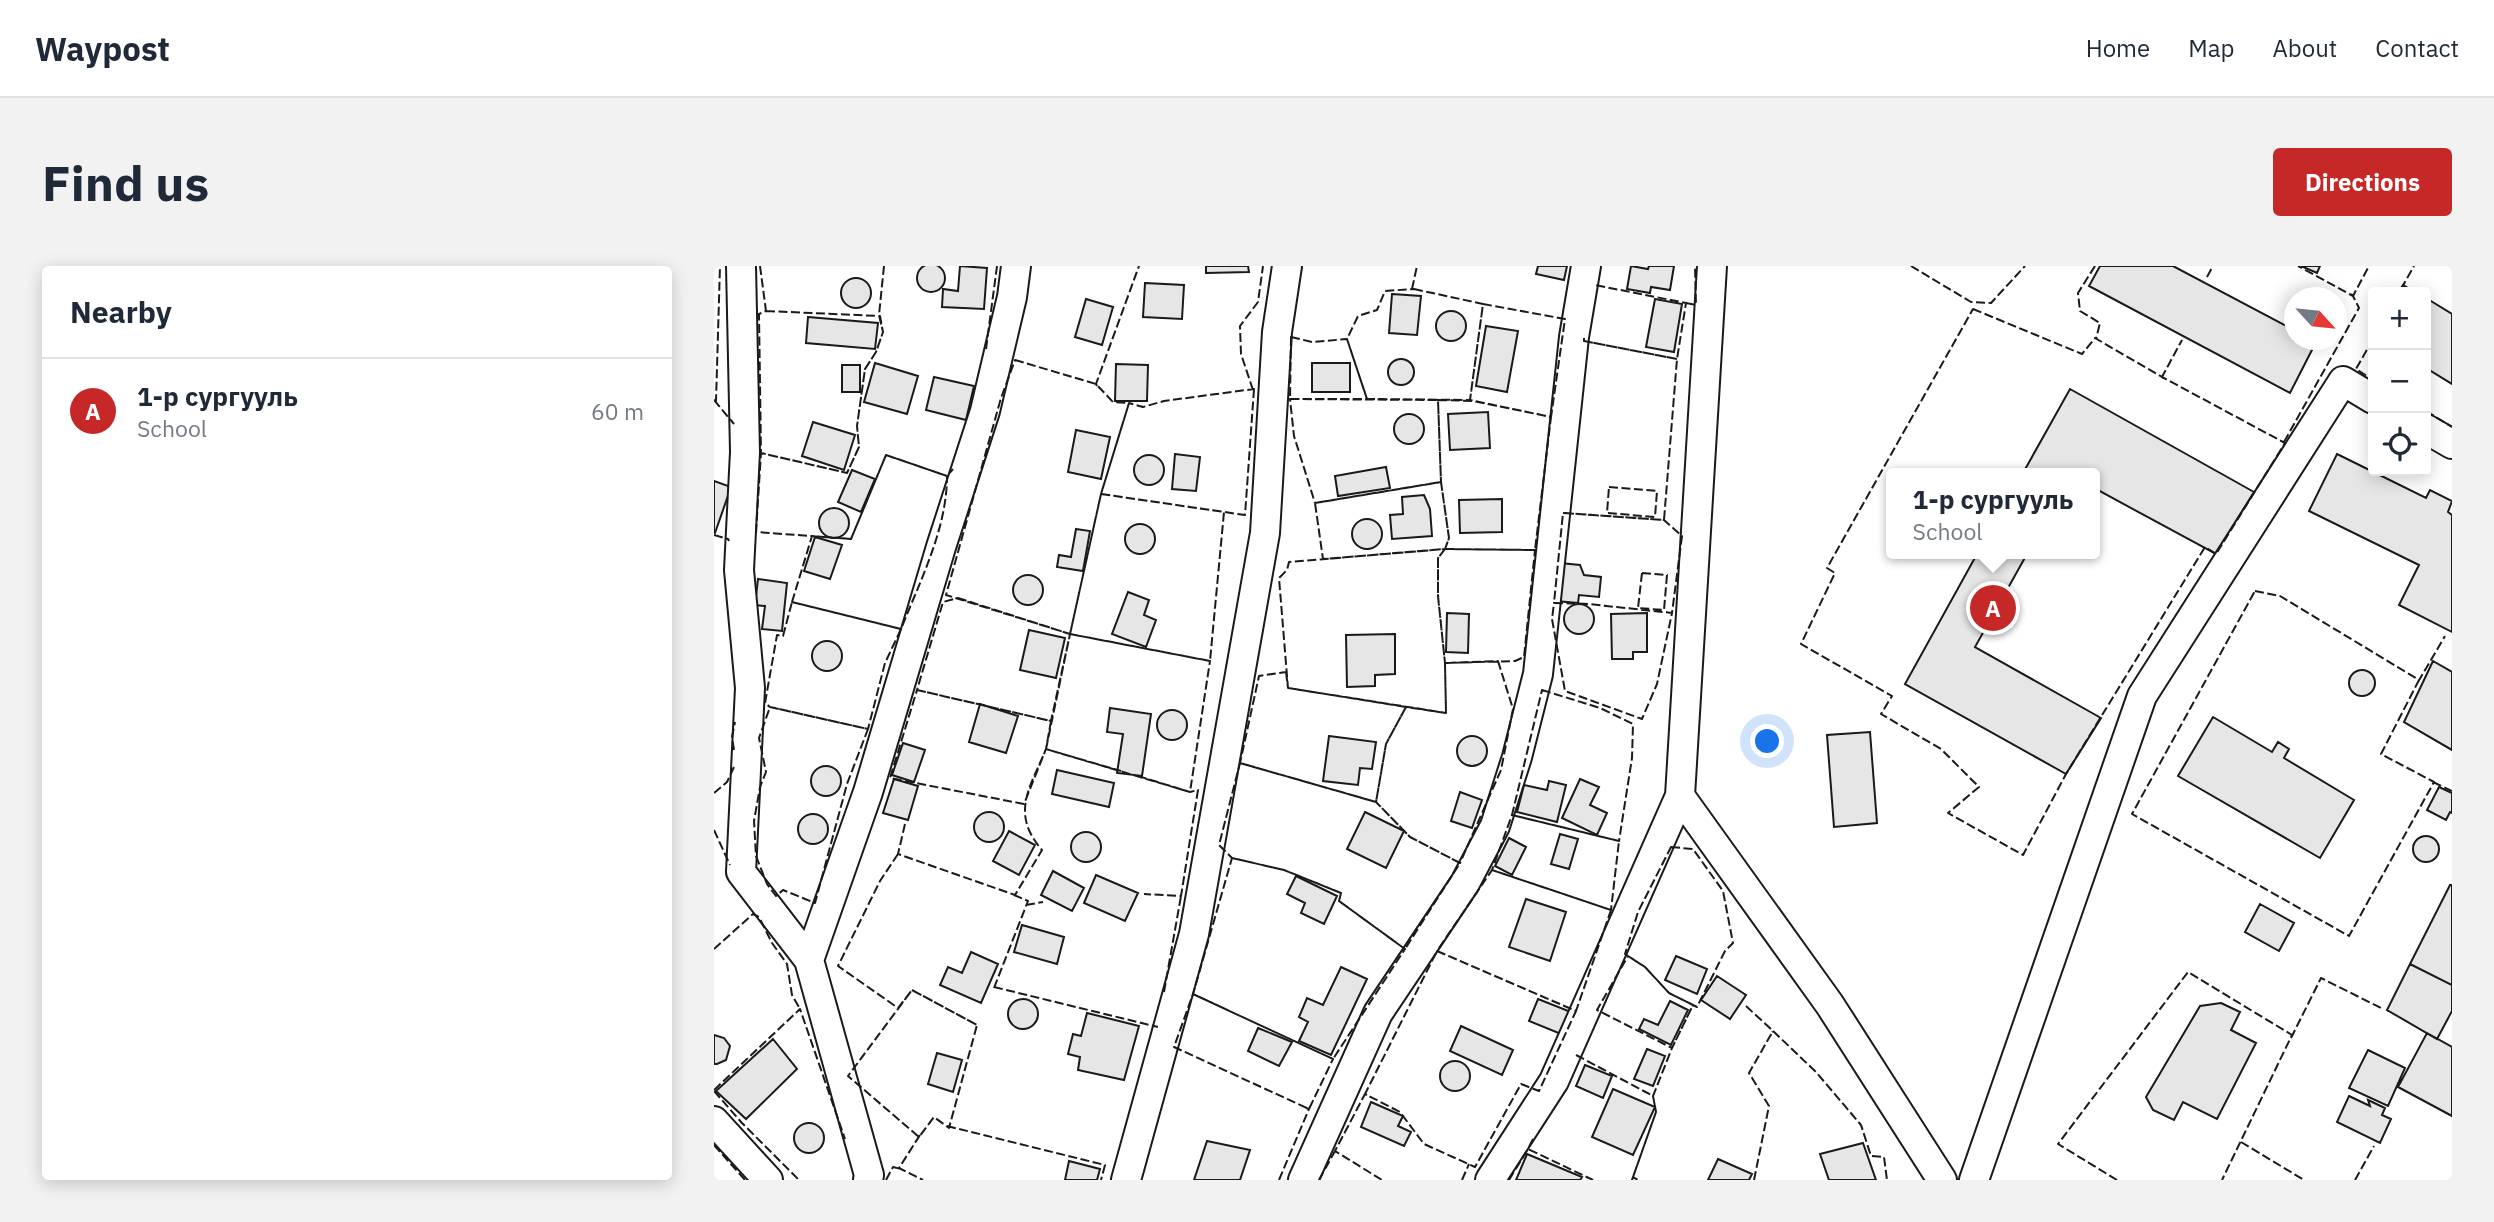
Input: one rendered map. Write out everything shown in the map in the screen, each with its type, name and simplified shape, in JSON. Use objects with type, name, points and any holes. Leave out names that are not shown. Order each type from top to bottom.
[{"type":"street","points":[[741,266],[746,452],[739,570],[750,688],[741,872],[809,960],[869,1175],[868,1180]]},
{"type":"street","points":[[809,960],[868,792],[941,547],[985,411],[1012,297],[1016,266]]},
{"type":"street","points":[[1126,1180],[1194,934],[1263,546],[1277,332],[1287,266]]},
{"type":"street","points":[[1303,1180],[1378,1013],[1465,883],[1495,826],[1517,757],[1538,674],[1574,337],[1586,266]]},
{"type":"street","points":[[1490,1180],[1554,1081],[1680,796],[1712,266]]},
{"type":"street","points":[[1974,1180],[2142,696],[2343,381],[2368,396]]},
{"type":"street","points":[[2431,432],[2452,444]]},
{"type":"street","points":[[1680,796],[1830,1006],[1942,1180]]},
{"type":"street","points":[[714,1121],[768,1180]]},
{"type":"building","points":[[931,264],[941,268],[945,278],[941,288],[931,292],[921,288],[917,278],[921,268]]},
{"type":"building","points":[[960,266],[987,268],[984,309],[942,307],[943,289],[958,291]]},
{"type":"building","points":[[1206,266],[1248,266],[1249,272],[1206,273]]},
{"type":"building","points":[[1538,266],[1567,266],[1564,280],[1536,274]]},
{"type":"building","points":[[1631,266],[1648,269],[1649,266],[1674,266],[1670,290],[1651,287],[1650,293],[1627,289]]},
{"type":"building","points":[[2100,266],[2173,266],[2284,325],[2284,350],[2312,350],[2290,393],[2089,286]]},
{"type":"building","points":[[2301,266],[2320,266],[2317,273]]},
{"type":"building","points":[[856,278],[866,283],[871,293],[866,303],[856,308],[846,303],[841,293],[846,283]]},
{"type":"building","points":[[1145,283],[1184,285],[1182,319],[1143,317]]},
{"type":"building","points":[[1392,294],[1421,296],[1417,335],[1389,333]]},
{"type":"building","points":[[1086,299],[1113,307],[1102,345],[1075,337]]},
{"type":"building","points":[[1655,299],[1682,304],[1674,352],[1646,347]]},
{"type":"building","points":[[2431,301],[2452,314],[2452,384],[2431,371]]},
{"type":"building","points":[[1451,311],[1461,316],[1466,326],[1461,336],[1451,341],[1441,336],[1436,326],[1441,316]]},
{"type":"building","points":[[808,317],[878,323],[875,349],[806,343]]},
{"type":"building","points":[[1486,326],[1518,331],[1507,392],[1476,386]]},
{"type":"building","points":[[1401,359],[1410,363],[1414,372],[1410,381],[1401,385],[1392,381],[1388,372],[1392,363]]},
{"type":"building","points":[[875,363],[918,376],[907,414],[864,402]]},
{"type":"building","points":[[1312,363],[1350,363],[1350,392],[1312,392]]},
{"type":"building","points":[[1116,364],[1148,365],[1147,401],[1115,401]]},
{"type":"building","points":[[842,365],[860,365],[860,392],[842,392]]},
{"type":"building","points":[[934,377],[974,386],[966,420],[926,410]]},
{"type":"building","points":[[2070,389],[2254,492],[2216,554],[2100,491],[2100,468],[2026,468]]},
{"type":"building","points":[[1488,412],[1490,448],[1450,450],[1448,414]]},
{"type":"building","points":[[1409,414],[1419,419],[1424,429],[1419,439],[1409,444],[1399,439],[1394,429],[1399,419]]},
{"type":"building","points":[[813,422],[855,435],[844,470],[802,456]]},
{"type":"building","points":[[1076,430],[1110,437],[1101,479],[1068,472]]},
{"type":"building","points":[[1175,454],[1200,457],[1196,491],[1172,489]]},
{"type":"building","points":[[2337,454],[2368,469],[2368,476],[2382,476],[2426,498],[2430,490],[2452,501],[2448,512],[2452,515],[2452,632],[2399,605],[2419,565],[2309,511]]},
{"type":"building","points":[[1149,455],[1159,460],[1164,470],[1159,480],[1149,485],[1139,480],[1134,470],[1139,460]]},
{"type":"building","points":[[1386,467],[1390,488],[1338,496],[1335,476]]},
{"type":"building","points":[[852,470],[875,479],[861,512],[838,502]]},
{"type":"building","points":[[714,481],[731,487],[715,533],[714,532]]},
{"type":"building","points":[[1424,495],[1430,509],[1432,536],[1392,539],[1390,515],[1403,514],[1402,497]]},
{"type":"building","points":[[1502,499],[1502,532],[1460,533],[1459,500]]},
{"type":"building","points":[[834,508],[840,509],[848,517],[848,529],[840,537],[834,538],[828,537],[820,529],[819,523],[820,517],[828,509]]},
{"type":"building","points":[[1367,519],[1373,520],[1381,528],[1381,540],[1373,548],[1367,549],[1361,548],[1353,540],[1352,534],[1353,528],[1361,520]]},
{"type":"building","points":[[1140,524],[1150,529],[1155,539],[1150,549],[1140,554],[1130,549],[1125,539],[1130,529]]},
{"type":"building","points":[[1076,529],[1090,531],[1083,571],[1057,567],[1059,555],[1071,557]]},
{"type":"building","points":[[815,537],[842,545],[830,579],[804,571]]},
{"type":"building","points":[[1974,559],[2024,559],[1975,647],[2101,718],[2066,774],[1905,684]]},
{"type":"building","points":[[1560,563],[1580,565],[1584,575],[1601,577],[1599,597],[1579,595],[1578,603],[1556,601]]},
{"type":"building","points":[[1028,575],[1038,580],[1043,590],[1038,600],[1028,605],[1018,600],[1013,590],[1018,580]]},
{"type":"building","points":[[758,579],[787,583],[782,631],[762,629],[765,606],[755,605]]},
{"type":"building","points":[[1128,592],[1149,600],[1144,615],[1156,620],[1146,647],[1112,634]]},
{"type":"building","points":[[1579,604],[1585,605],[1593,613],[1593,625],[1585,633],[1579,634],[1573,633],[1565,625],[1564,619],[1565,613],[1573,605]]},
{"type":"building","points":[[1447,613],[1469,614],[1468,653],[1446,652]]},
{"type":"building","points":[[1647,613],[1647,652],[1633,652],[1633,659],[1612,659],[1611,614]]},
{"type":"building","points":[[1029,630],[1065,638],[1056,678],[1020,670]]},
{"type":"building","points":[[1395,634],[1395,674],[1375,675],[1375,686],[1347,687],[1346,635]]},
{"type":"building","points":[[827,641],[833,642],[841,650],[841,662],[833,670],[827,671],[821,670],[813,662],[812,656],[813,650],[821,642]]},
{"type":"building","points":[[2433,661],[2452,672],[2452,750],[2404,722]]},
{"type":"building","points":[[2362,670],[2371,674],[2375,683],[2371,692],[2362,696],[2353,692],[2349,683],[2353,674]]},
{"type":"building","points":[[980,704],[1018,716],[1006,753],[969,742]]},
{"type":"building","points":[[1110,708],[1151,714],[1142,776],[1117,773],[1123,734],[1107,732]]},
{"type":"building","points":[[1172,710],[1178,711],[1186,719],[1186,731],[1178,739],[1172,740],[1166,739],[1158,731],[1157,725],[1158,719],[1166,711]]},
{"type":"building","points":[[2213,717],[2272,752],[2278,742],[2289,749],[2284,758],[2354,800],[2320,858],[2178,776]]},
{"type":"building","points":[[1870,732],[1877,823],[1834,827],[1827,735]]},
{"type":"building","points":[[1329,736],[1376,742],[1372,769],[1360,768],[1358,785],[1323,781]]},
{"type":"building","points":[[1472,736],[1482,741],[1487,751],[1482,761],[1472,766],[1462,761],[1457,751],[1462,741]]},
{"type":"building","points":[[903,743],[925,750],[914,782],[892,775]]},
{"type":"building","points":[[826,766],[836,771],[841,781],[836,791],[826,796],[816,791],[811,781],[816,771]]},
{"type":"building","points":[[1057,770],[1114,783],[1109,807],[1052,794]]},
{"type":"building","points":[[894,779],[918,786],[908,820],[883,813]]},
{"type":"building","points":[[1580,779],[1599,787],[1590,805],[1607,813],[1597,835],[1562,818]]},
{"type":"building","points":[[1549,781],[1566,785],[1557,822],[1517,812],[1524,785],[1547,790]]},
{"type":"building","points":[[2439,787],[2452,793],[2452,813],[2450,812],[2446,820],[2427,810]]},
{"type":"building","points":[[1460,792],[1482,800],[1472,828],[1451,821]]},
{"type":"building","points":[[989,812],[999,817],[1004,827],[999,837],[989,842],[979,837],[974,827],[979,817]]},
{"type":"building","points":[[1365,812],[1404,831],[1386,868],[1347,849]]},
{"type":"building","points":[[813,814],[823,819],[828,829],[823,839],[813,844],[803,839],[798,829],[803,819]]},
{"type":"building","points":[[1009,831],[1035,845],[1019,875],[993,861]]},
{"type":"building","points":[[1086,832],[1096,837],[1101,847],[1096,857],[1086,862],[1076,857],[1071,847],[1076,837]]},
{"type":"building","points":[[1560,834],[1578,839],[1569,869],[1551,864]]},
{"type":"building","points":[[2426,836],[2435,840],[2439,849],[2435,858],[2426,862],[2417,858],[2413,849],[2417,840]]},
{"type":"building","points":[[1509,838],[1526,847],[1512,875],[1495,866]]},
{"type":"building","points":[[1053,871],[1084,888],[1072,911],[1041,895]]},
{"type":"building","points":[[1096,875],[1138,893],[1125,921],[1084,903]]},
{"type":"building","points":[[1296,876],[1337,896],[1324,924],[1301,913],[1305,903],[1287,894]]},
{"type":"building","points":[[2452,885],[2452,985],[2410,964]]},
{"type":"building","points":[[1526,899],[1566,912],[1550,961],[1509,947]]},
{"type":"building","points":[[2260,904],[2294,923],[2279,951],[2245,932]]},
{"type":"building","points":[[1022,925],[1064,937],[1057,964],[1014,952]]},
{"type":"building","points":[[971,952],[998,964],[981,1003],[940,985],[948,967],[962,973]]},
{"type":"building","points":[[1676,956],[1707,969],[1697,994],[1665,980]]},
{"type":"building","points":[[2410,964],[2452,985],[2452,1011],[2437,1039],[2387,1010]]},
{"type":"building","points":[[1341,967],[1367,979],[1331,1055],[1299,1041],[1308,1022],[1299,1017],[1307,998],[1323,1005]]},
{"type":"building","points":[[1717,976],[1746,995],[1730,1019],[1701,1000]]},
{"type":"building","points":[[1023,999],[1033,1004],[1038,1014],[1033,1024],[1023,1029],[1013,1024],[1008,1014],[1013,1004]]},
{"type":"building","points":[[1538,999],[1571,1012],[1561,1034],[1529,1021]]},
{"type":"building","points":[[1670,1001],[1688,1010],[1671,1045],[1639,1029],[1644,1019],[1658,1025]]},
{"type":"building","points":[[2221,1003],[2240,1012],[2231,1030],[2256,1043],[2217,1119],[2183,1102],[2174,1120],[2153,1110],[2146,1097],[2200,1006]]},
{"type":"building","points":[[1087,1013],[1139,1026],[1124,1080],[1078,1070],[1080,1057],[1068,1054],[1073,1034],[1081,1036]]},
{"type":"building","points":[[1461,1026],[1513,1050],[1502,1075],[1450,1051]]},
{"type":"building","points":[[1258,1028],[1292,1042],[1279,1066],[1248,1051]]},
{"type":"building","points":[[2427,1033],[2452,1047],[2452,1116],[2398,1087]]},
{"type":"building","points":[[714,1035],[724,1038],[730,1046],[726,1060],[717,1064],[714,1064]]},
{"type":"building","points":[[773,1039],[797,1069],[746,1119],[716,1091]]},
{"type":"building","points":[[1647,1049],[1665,1056],[1653,1086],[1634,1079]]},
{"type":"building","points":[[2368,1050],[2405,1068],[2388,1106],[2349,1088]]},
{"type":"building","points":[[937,1053],[962,1060],[953,1092],[928,1084]]},
{"type":"building","points":[[1455,1061],[1465,1066],[1470,1076],[1465,1086],[1455,1091],[1445,1086],[1440,1076],[1445,1066]]},
{"type":"building","points":[[1585,1065],[1612,1076],[1603,1098],[1576,1086]]},
{"type":"building","points":[[1613,1089],[1655,1107],[1633,1155],[1592,1137]]},
{"type":"building","points":[[2349,1096],[2370,1106],[2368,1100],[2385,1108],[2382,1115],[2391,1119],[2380,1143],[2337,1122]]},
{"type":"building","points":[[1371,1102],[1403,1116],[1398,1126],[1411,1132],[1404,1146],[1361,1127]]},
{"type":"building","points":[[809,1123],[819,1128],[824,1138],[819,1148],[809,1153],[799,1148],[794,1138],[799,1128]]},
{"type":"building","points":[[1207,1141],[1250,1150],[1240,1180],[1194,1180]]},
{"type":"building","points":[[1863,1143],[1876,1180],[1829,1180],[1820,1154]]},
{"type":"building","points":[[1527,1154],[1582,1177],[1580,1180],[1516,1180]]},
{"type":"building","points":[[1718,1159],[1752,1174],[1749,1180],[1708,1180]]},
{"type":"building","points":[[1069,1161],[1100,1169],[1097,1180],[1065,1180]]},
{"type":"fence","points":[[714,400],[716,401],[720,266]]},
{"type":"fence","points":[[760,266],[766,311],[769,311]]},
{"type":"fence","points":[[884,266],[879,315],[883,332],[876,352],[865,369],[857,426],[859,447],[847,473],[761,453],[756,532],[851,539],[886,455],[947,476],[953,469]]},
{"type":"fence","points":[[986,349],[997,266]]},
{"type":"fence","points":[[1097,386],[1139,266]]},
{"type":"fence","points":[[1253,390],[1241,354],[1240,326],[1258,302],[1263,266]]},
{"type":"fence","points":[[1412,289],[1417,266]]},
{"type":"fence","points":[[1686,303],[1696,305],[1695,266]]},
{"type":"fence","points":[[1911,266],[1971,302],[1991,303],[2025,266]]},
{"type":"fence","points":[[2095,266],[2078,293],[2080,311],[2100,323],[2096,339]]},
{"type":"fence","points":[[2207,277],[2213,266]]},
{"type":"fence","points":[[2284,442],[2359,308],[2353,296],[2298,266]]},
{"type":"fence","points":[[2351,294],[2353,296],[2369,266]]},
{"type":"fence","points":[[2402,287],[2414,266]]},
{"type":"fence","points":[[1565,513],[1664,520],[1677,359],[1686,303],[1595,285],[1594,287]]},
{"type":"fence","points":[[1414,289],[1483,304],[1470,400],[1367,399],[1347,339],[1358,316],[1377,310],[1385,291],[1414,289]]},
{"type":"fence","points":[[1483,304],[1565,319],[1551,417],[1470,400],[1483,304]]},
{"type":"fence","points":[[1973,309],[2082,354],[2095,338],[2285,443],[2216,554],[2205,547],[2066,774],[2023,855],[1948,813],[1979,787],[1941,749],[1881,714],[1892,696],[1801,644],[1835,573],[1827,568],[1973,309]]},
{"type":"fence","points":[[766,311],[880,316],[883,332],[876,352],[865,369],[857,426],[859,447],[847,473],[761,453],[759,314],[766,311]]},
{"type":"fence","points":[[1291,337],[1312,342],[1347,339],[1367,399],[1290,399],[1291,337]]},
{"type":"fence","points":[[1584,338],[1584,341],[1677,359]]},
{"type":"fence","points":[[2163,378],[2182,340]]},
{"type":"fence","points":[[1584,341],[1677,359]]},
{"type":"fence","points":[[2368,348],[2356,369],[2368,377]]},
{"type":"fence","points":[[1015,360],[1096,384],[1113,402],[1129,403],[1101,494],[1070,634],[946,595],[1001,398],[1015,360]]},
{"type":"fence","points":[[1254,389],[1245,515],[1101,494],[1129,403],[1143,407],[1164,401],[1254,389]]},
{"type":"fence","points":[[1290,399],[1438,400],[1441,482],[1315,503],[1294,436],[1290,399]]},
{"type":"fence","points":[[714,400],[734,424]]},
{"type":"fence","points":[[1438,400],[1473,401],[1551,417],[1535,550],[1445,549],[1449,538],[1441,482],[1438,400]]},
{"type":"fence","points":[[2429,413],[2452,427]]},
{"type":"fence","points":[[886,455],[947,476],[946,496],[937,535],[901,629],[792,602],[812,536],[851,539],[886,455]]},
{"type":"fence","points":[[1441,482],[1449,538],[1445,549],[1323,559],[1315,503],[1441,482]]},
{"type":"fence","points":[[1609,487],[1657,491],[1655,517],[1607,513],[1609,487]]},
{"type":"fence","points":[[1101,494],[1224,512],[1210,661],[1070,634],[1101,494]]},
{"type":"fence","points":[[1563,513],[1664,520],[1682,536],[1672,613],[1554,603],[1563,513]]},
{"type":"fence","points":[[714,535],[729,541]]},
{"type":"fence","points":[[1445,549],[1438,558],[1438,596],[1445,663],[1446,713],[1288,688],[1279,578],[1287,570],[1289,562],[1445,549]]},
{"type":"fence","points":[[1445,549],[1535,550],[1524,657],[1515,661],[1445,663],[1438,596],[1438,558],[1445,549]]},
{"type":"fence","points":[[1642,573],[1667,575],[1664,610],[1638,608],[1642,573]]},
{"type":"fence","points":[[2255,591],[2280,596],[2419,680],[2381,754],[2434,782],[2349,936],[2132,814],[2255,591]]},
{"type":"fence","points":[[958,598],[1070,634],[1051,721],[917,690],[943,602],[958,598]]},
{"type":"fence","points":[[792,602],[901,629],[885,663],[868,729],[770,707],[765,703],[777,635],[783,636],[792,602]]},
{"type":"fence","points":[[1554,603],[1672,613],[1657,684],[1642,719],[1565,691],[1552,619],[1554,603]]},
{"type":"fence","points":[[1070,634],[1210,661],[1190,792],[1046,749],[1070,634]]},
{"type":"fence","points":[[2418,682],[2445,636]]},
{"type":"fence","points":[[1498,661],[1513,709],[1501,770],[1460,863],[1410,837],[1376,802],[1386,744],[1406,707],[1446,713],[1445,663],[1498,661]]},
{"type":"fence","points":[[1286,672],[1288,688],[1406,707],[1386,744],[1376,802],[1240,763],[1259,676],[1286,672]]},
{"type":"fence","points":[[917,690],[1051,721],[1046,749],[1024,804],[890,778],[917,690]]},
{"type":"fence","points":[[1542,690],[1600,708],[1633,724],[1632,758],[1619,841],[1512,815],[1542,690]]},
{"type":"fence","points":[[770,707],[868,729],[847,784],[815,903],[783,890],[776,896],[767,884],[756,856],[754,821],[760,787],[766,772],[759,738],[770,707]]},
{"type":"fence","points":[[734,750],[732,737],[735,722]]},
{"type":"fence","points":[[905,824],[898,854],[1015,895],[1042,850],[1032,837],[1025,812],[1029,788],[1046,749],[1121,771]]},
{"type":"fence","points":[[1240,763],[1376,802],[1410,837],[1460,863],[1405,949],[1339,901],[1341,893],[1284,870],[1232,858],[1219,845],[1240,763]]},
{"type":"fence","points":[[714,793],[727,782],[734,767]]},
{"type":"fence","points":[[1138,776],[1190,792],[1198,790],[1181,896],[1144,894]]},
{"type":"fence","points":[[2433,782],[2452,791]]},
{"type":"fence","points":[[1512,815],[1619,841],[1611,910],[1492,870],[1512,815]]},
{"type":"fence","points":[[714,830],[730,865]]},
{"type":"fence","points":[[1671,847],[1693,849],[1723,891],[1733,943],[1725,951],[1697,1007],[1669,993],[1645,967],[1625,954],[1638,912],[1671,847]]},
{"type":"fence","points":[[898,854],[880,881],[838,966],[898,1008],[912,990],[977,1025]]},
{"type":"fence","points":[[1232,858],[1284,870],[1341,893],[1339,901],[1405,949],[1333,1059],[1193,994],[1232,858]]},
{"type":"fence","points":[[1492,870],[1611,910],[1576,1011],[1437,951],[1492,870]]},
{"type":"fence","points":[[994,988],[1028,901],[1014,895]]},
{"type":"fence","points":[[1164,992],[1181,896]]},
{"type":"fence","points":[[1026,905],[1043,902]]},
{"type":"fence","points":[[714,949],[753,914],[759,917],[772,943],[787,964],[792,995],[800,1009],[798,1011]]},
{"type":"fence","points":[[1437,951],[1576,1011],[1539,1091],[1521,1084],[1475,1167],[1424,1144],[1400,1112],[1365,1094],[1437,951]]},
{"type":"fence","points":[[1628,956],[1645,967],[1669,993],[1693,1005],[1672,1048],[1597,1010],[1628,956]]},
{"type":"fence","points":[[2117,1180],[2058,1144],[2188,972],[2292,1035],[2222,1180]]},
{"type":"fence","points":[[2291,1038],[2321,978],[2381,1008]]},
{"type":"fence","points":[[994,987],[1158,1027]]},
{"type":"fence","points":[[912,990],[977,1025],[949,1128],[934,1117],[919,1137],[848,1076],[912,990]]},
{"type":"fence","points":[[1193,994],[1333,1059],[1309,1109],[1174,1047],[1193,994]]},
{"type":"fence","points":[[1576,1055],[1653,1096],[1656,1112],[1633,1177],[1632,1180],[1633,1177],[1638,1180],[1633,1177],[1656,1112],[1653,1096],[1693,1005],[1697,1007]]},
{"type":"fence","points":[[1746,1006],[1772,1032]]},
{"type":"fence","points":[[714,1090],[800,1009],[845,1139]]},
{"type":"fence","points":[[1754,1180],[1769,1106],[1749,1073],[1773,1031],[1816,1072],[1861,1125],[1871,1156],[1884,1157],[1887,1180]]},
{"type":"fence","points":[[714,1091],[799,1180]]},
{"type":"fence","points":[[1367,1095],[1365,1094],[1335,1151],[1382,1180]]},
{"type":"fence","points":[[1279,1180],[1309,1109],[1306,1108]]},
{"type":"fence","points":[[947,1126],[1105,1165],[1101,1180]]},
{"type":"fence","points":[[920,1135],[899,1168],[923,1180]]},
{"type":"fence","points":[[1533,1139],[1528,1149],[1593,1180]]},
{"type":"fence","points":[[2241,1142],[2304,1180]]},
{"type":"fence","points":[[714,1145],[745,1180]]},
{"type":"fence","points":[[2355,1180],[2374,1146]]},
{"type":"fence","points":[[1509,1180],[1528,1149],[1530,1150]]},
{"type":"fence","points":[[1319,1180],[1335,1151],[1338,1153]]},
{"type":"fence","points":[[1462,1180],[1469,1164]]},
{"type":"fence","points":[[886,1180],[893,1167],[901,1169]]},
{"type":"place","name":"1-р сургууль","points":[[1993,608]]}]
